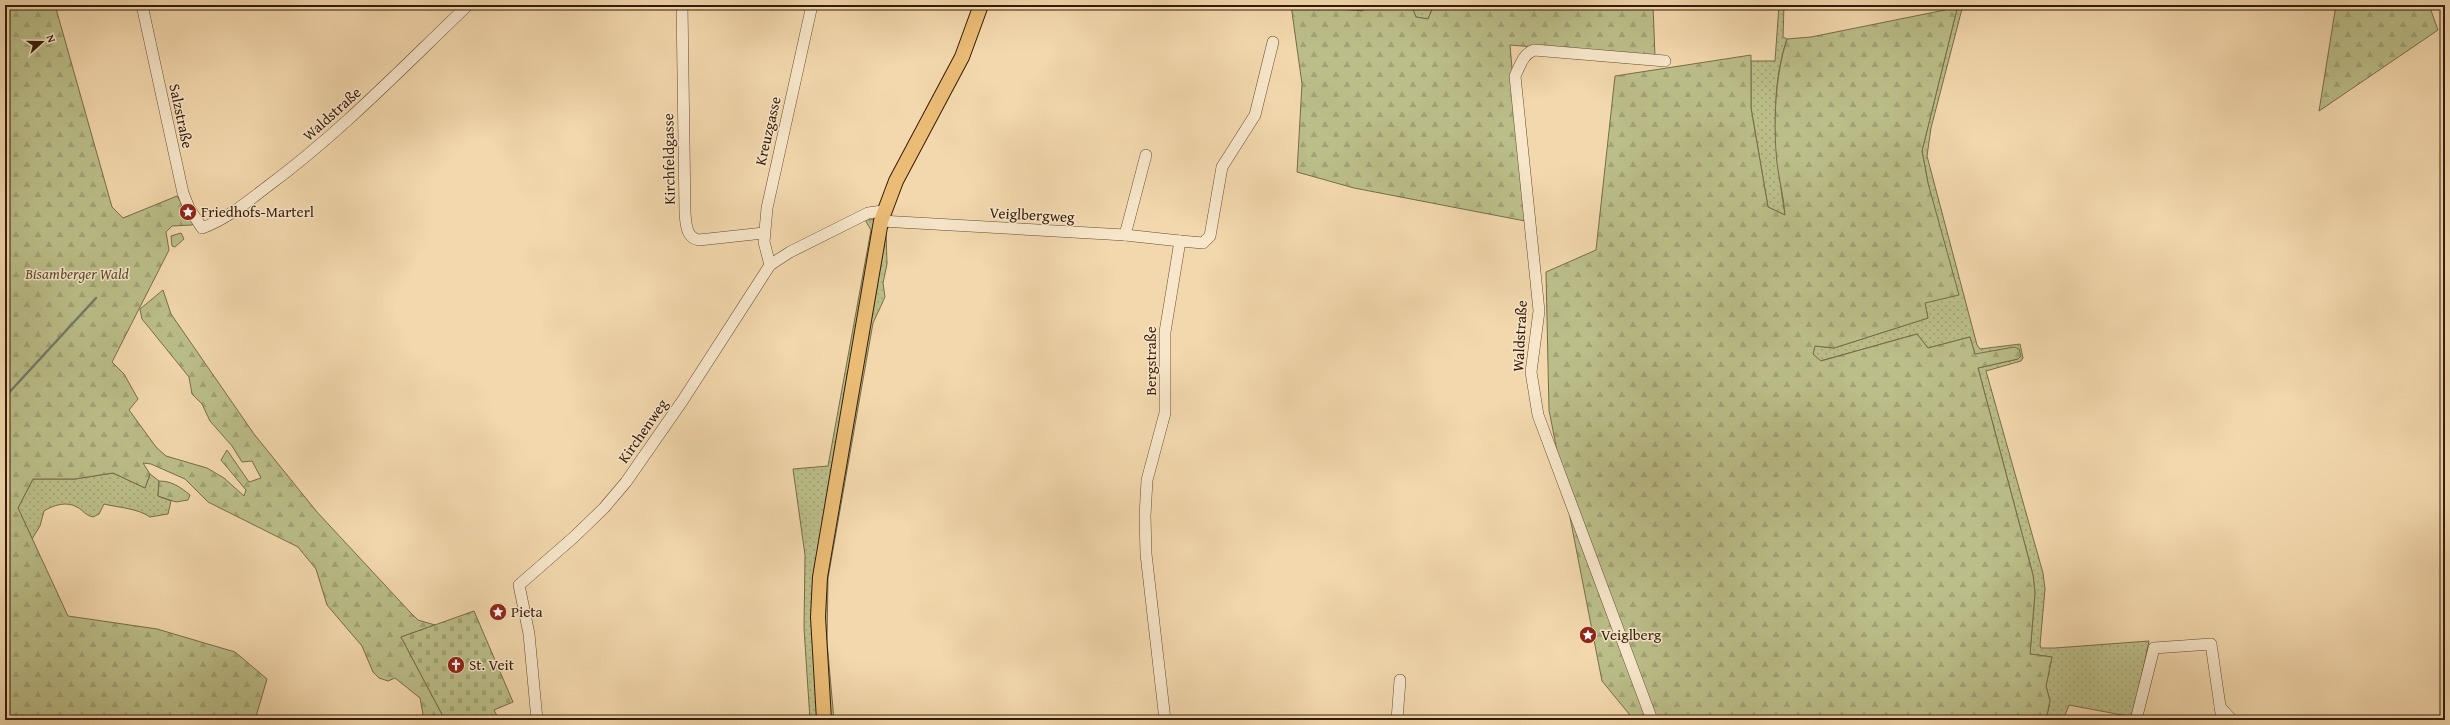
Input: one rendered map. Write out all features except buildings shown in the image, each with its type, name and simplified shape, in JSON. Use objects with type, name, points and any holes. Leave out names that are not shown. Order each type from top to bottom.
[{"type":"main road","points":[[824,720],[818,617],[820,577],[882,216],[903,167],[962,57],[982,5]]},
{"type":"street","name":"Salzstraße","points":[[142,5],[182,193],[189,208],[202,228]]},
{"type":"street","name":"Waldstraße","points":[[202,228],[230,214],[303,160],[392,81],[468,5]]},
{"type":"street","name":"Kirchfeldgasse","points":[[682,5],[685,213],[688,230],[693,239],[699,240],[764,233]]},
{"type":"street","name":"Kreuzgasse","points":[[770,265],[766,254],[764,233],[770,190],[812,5]]},
{"type":"street","points":[[1180,241],[1203,243],[1210,236],[1222,167],[1255,115],[1273,42]]},
{"type":"street","name":"Waldstraße","points":[[1652,720],[1538,415],[1532,372],[1539,311],[1515,76],[1523,58],[1528,52],[1534,50],[1665,61]]},
{"type":"street","points":[[1125,235],[1146,155]]},
{"type":"street","name":"Kirchenweg","points":[[537,720],[529,634],[519,585],[574,537],[604,508],[626,482],[683,400],[770,265],[790,252],[868,213],[882,216]]},
{"type":"street","name":"Veiglbergweg","points":[[882,216],[1125,235],[1180,241]]},
{"type":"street","name":"Bergstraße","points":[[1165,720],[1146,554],[1145,503],[1147,480],[1165,413],[1166,317],[1180,241]]},
{"type":"street","points":[[2136,720],[2154,648],[2211,644],[2222,720]]},
{"type":"street","points":[[1398,720],[1400,680]]},
{"type":"street","points":[[2220,706],[2232,720]]},
{"type":"green space","name":"Bisamberger Wald","points":[[5,5],[55,5],[112,207],[123,218],[177,196],[194,223],[192,225],[172,226],[166,232],[169,250],[112,362],[124,374],[138,399],[129,410],[156,447],[166,456],[207,468],[224,478],[244,496],[246,490],[221,460],[227,450],[249,482],[261,478],[252,461],[242,462],[232,446],[210,421],[202,404],[192,394],[189,377],[142,319],[140,309],[163,290],[171,314],[254,434],[317,512],[418,620],[435,625],[401,637],[445,720],[419,720],[423,714],[420,698],[395,678],[388,681],[379,678],[373,672],[362,646],[327,605],[316,569],[298,547],[208,502],[185,479],[151,464],[143,463],[150,474],[145,488],[113,473],[75,479],[33,479],[18,508],[68,616],[157,629],[235,652],[267,679],[255,720],[5,720]]},
{"type":"green space","points":[[1291,5],[1362,11],[1370,5],[1411,5],[1416,17],[1428,19],[1434,5],[1653,5],[1655,57],[1510,45],[1525,221],[1354,188],[1297,172],[1302,84]]},
{"type":"green space","points":[[1315,5],[1370,5],[1362,11]]},
{"type":"green space","points":[[1411,5],[1434,5],[1428,19],[1416,17]]},
{"type":"green space","points":[[1779,5],[1784,5],[1783,37],[1787,39],[1777,82],[1776,104],[1777,149],[1785,215],[1768,207],[1751,108],[1751,61],[1775,61]]},
{"type":"green space","points":[[1947,5],[1958,5],[1922,151],[1928,183],[1959,295],[1925,303],[1928,318],[1834,348],[1815,346],[1813,354],[1821,361],[1917,334],[1928,348],[1970,337],[1975,354],[2014,347],[2019,349],[2021,356],[2018,359],[1978,368],[2033,575],[2035,593],[2030,654],[2052,657],[2046,686],[2050,701],[2046,720],[1634,720],[1602,681],[1549,410],[1546,272],[1596,250],[1615,76],[1751,55],[1751,108],[1768,207],[1785,215],[1777,163],[1775,116],[1780,68],[1787,39],[1811,37],[1945,10]]},
{"type":"green space","points":[[1958,5],[1963,5],[1931,128],[1927,156],[1977,345],[1980,349],[2020,344],[2023,358],[2021,361],[1986,371],[2043,573],[2045,589],[2040,645],[2041,648],[2055,648],[2149,641],[2133,717],[2069,705],[2063,720],[2046,720],[2050,701],[2046,686],[2052,657],[2030,654],[2035,593],[2033,575],[1978,368],[2018,359],[1975,355],[1970,337],[1928,348],[1917,334],[1820,361],[1813,354],[1814,346],[1834,348],[1928,318],[1925,303],[1928,183],[1922,151]]},
{"type":"green space","points":[[2336,5],[2429,5],[2438,30],[2319,111]]},
{"type":"green space","points":[[891,219],[890,226],[886,230],[887,264],[883,283],[885,297],[873,323],[828,578],[827,642],[834,720],[810,720],[804,628],[805,555],[793,469],[828,466],[871,230],[865,220]]},
{"type":"green space","points":[[181,233],[184,239],[175,247],[172,246],[171,236]]},
{"type":"green space","points":[[113,473],[145,488],[150,474],[159,481],[158,496],[171,501],[168,514],[150,517],[134,510],[104,504],[99,514],[93,517],[73,505],[60,504],[44,511],[40,526],[32,539],[18,508],[33,479],[75,479]]},
{"type":"green space","points":[[159,481],[172,483],[179,487],[190,495],[188,500],[176,502],[158,496]]},
{"type":"green space","points":[[474,611],[513,702],[494,710],[499,720],[445,720],[401,637]]},
{"type":"waterway","points":[[5,397],[96,298]]},
{"type":"place","name":"Friedhofs-Marterl","points":[[188,212]]},
{"type":"place","name":"Pieta","points":[[498,612]]},
{"type":"place","name":"Veiglberg","points":[[1588,635]]},
{"type":"place","name":"St. Veit","points":[[456,665]]}]
